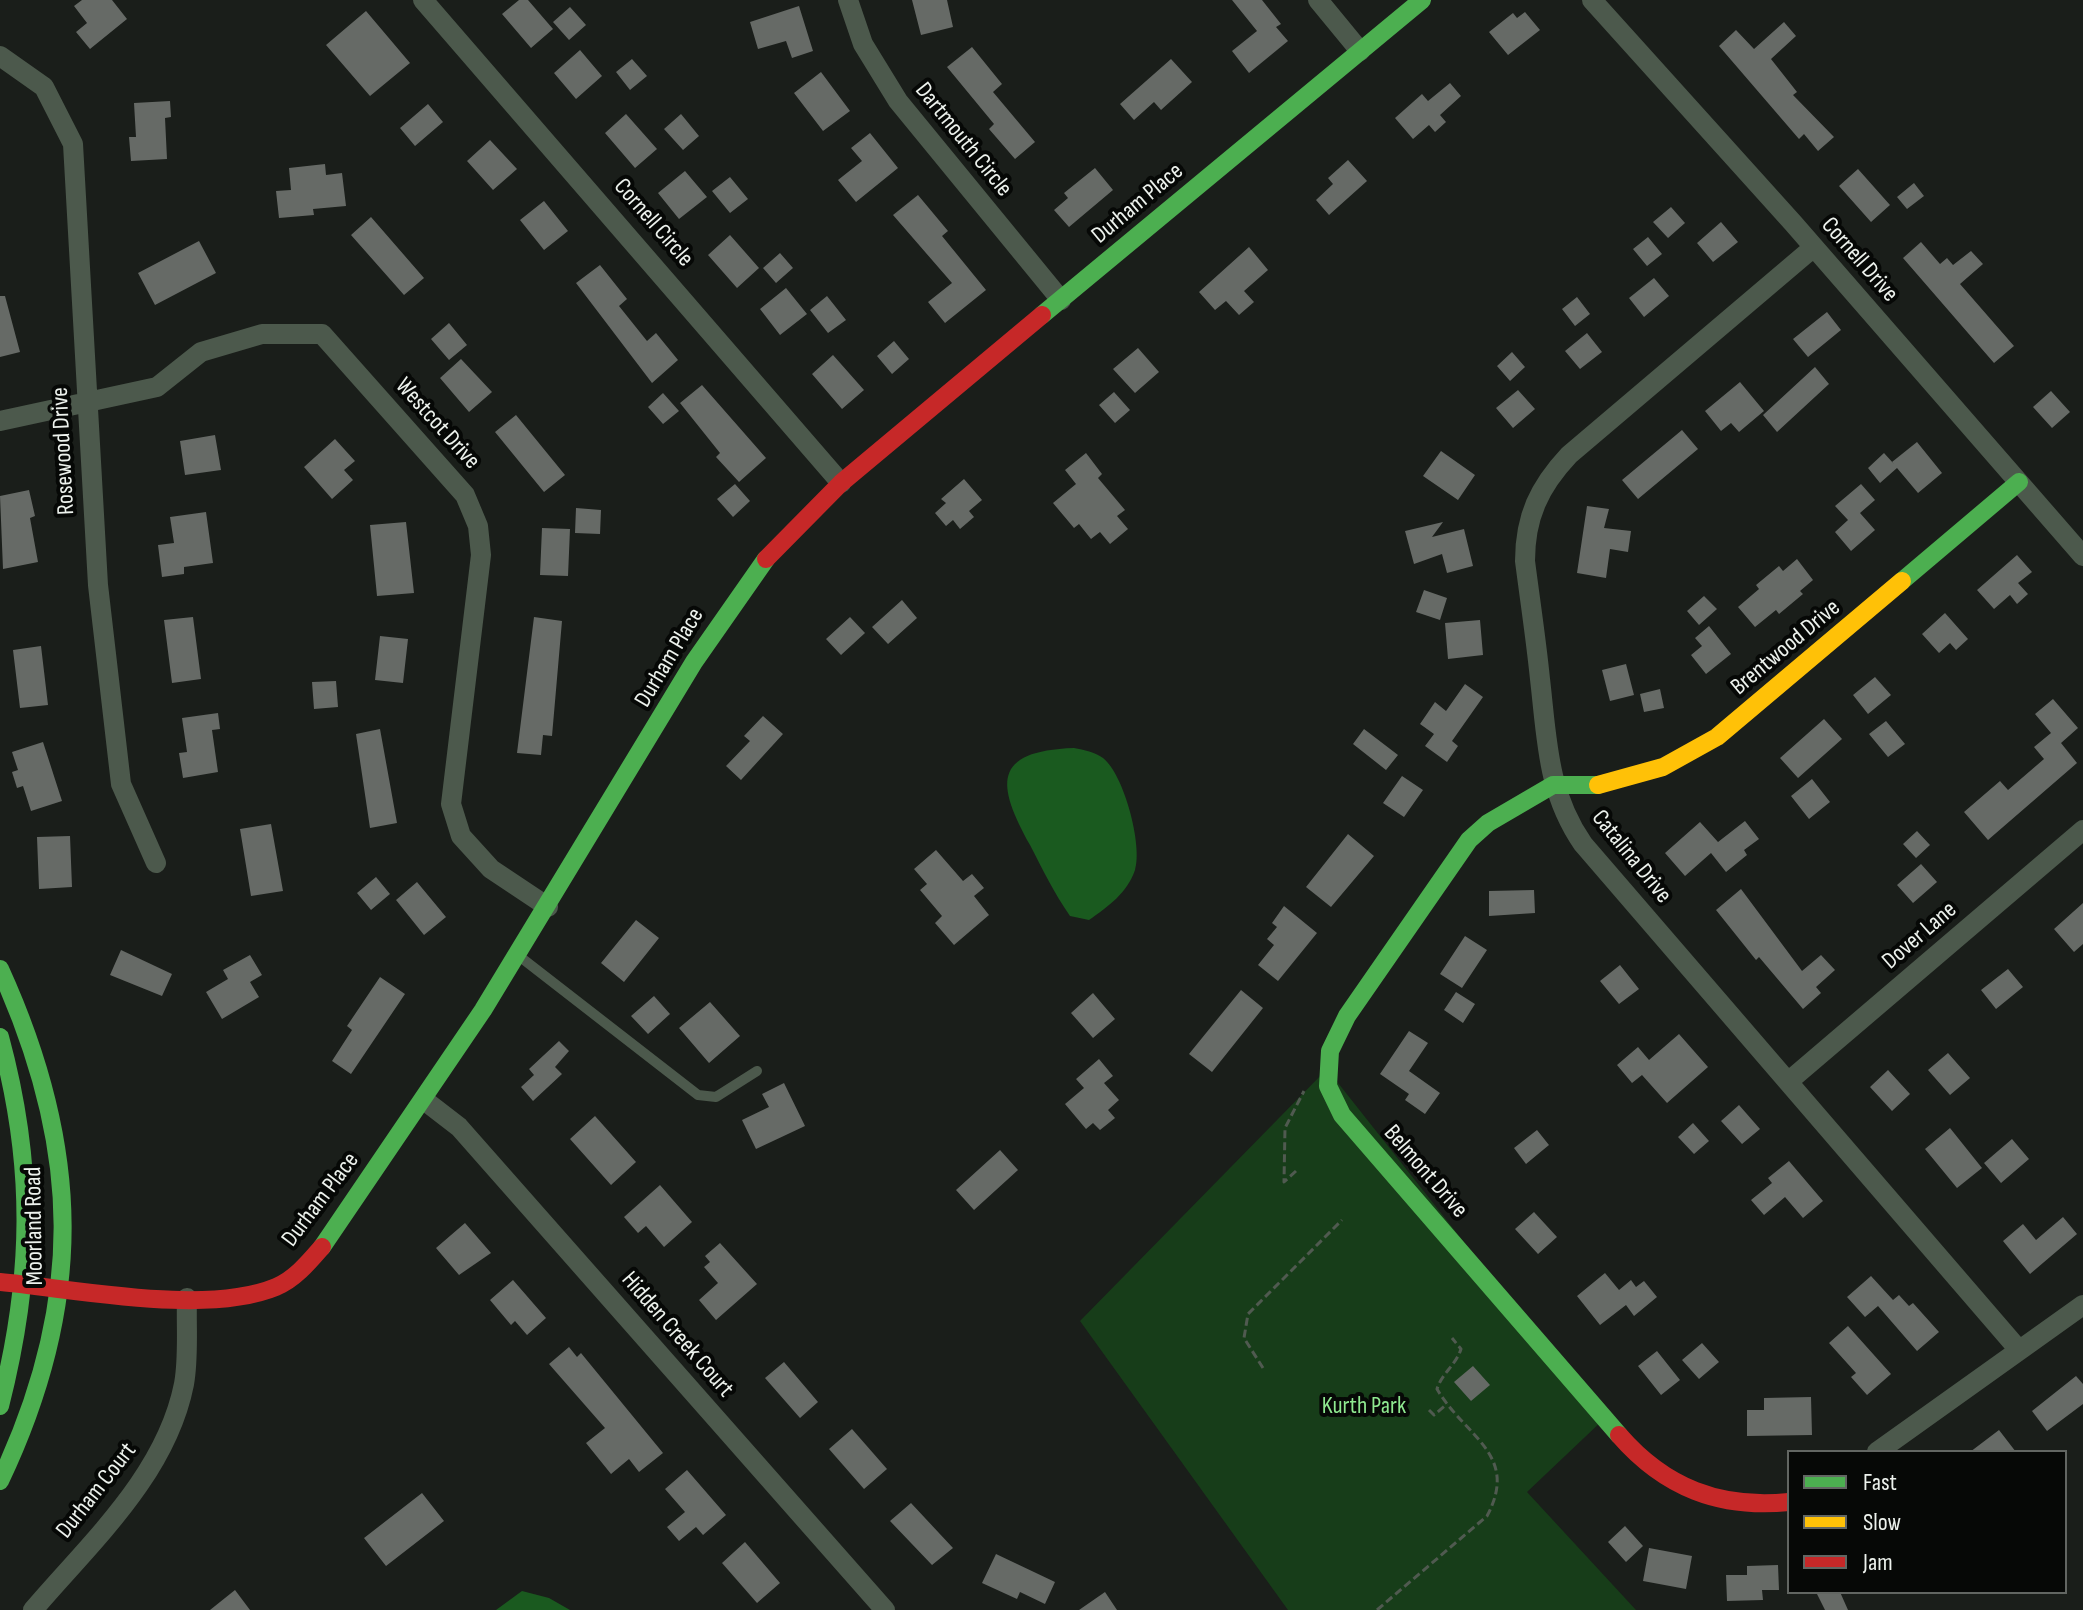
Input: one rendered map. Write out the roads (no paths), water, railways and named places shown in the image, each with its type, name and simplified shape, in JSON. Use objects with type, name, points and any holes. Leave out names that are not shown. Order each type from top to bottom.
[{"type":"street","name":"Cornell Circle","points":[[423,0],[841,483]]},
{"type":"street","name":"Dartmouth Circle","points":[[848,0],[852,19],[874,67],[898,101],[1061,300]]},
{"type":"street","points":[[1318,0],[1360,51]]},
{"type":"street","name":"Durham Place","points":[[0,1282],[187,1298],[231,1297],[278,1286],[314,1256],[424,1100],[548,907],[733,602],[775,547],[841,483],[1422,0]]},
{"type":"street","name":"Cornell Drive","points":[[1592,0],[1814,247],[2083,556]]},
{"type":"street","name":"Rosewood Drive","points":[[0,56],[44,87],[73,144],[98,585],[121,784],[156,863]]},
{"type":"street","name":"Catalina Drive","points":[[1814,247],[1569,455],[1549,477],[1532,507],[1525,538],[1525,561],[1545,750],[1553,785],[1570,825],[1583,844],[2019,1350]]},
{"type":"street","name":"Westcot Drive","points":[[0,421],[157,387],[201,352],[262,334],[322,334],[465,495],[478,526],[481,555],[451,804],[461,836],[491,869],[548,907]]},
{"type":"street","name":"Brentwood Drive","points":[[1553,785],[1588,787],[1638,776],[1663,767],[1717,737],[2019,482]]},
{"type":"street","name":"Belmont Drive","points":[[1553,785],[1488,823],[1469,840],[1347,1016],[1330,1051],[1327,1069],[1334,1100],[1358,1137],[1638,1457],[1658,1475],[1710,1500],[1765,1506],[1787,1502]]},
{"type":"street","name":"Dover Lane","points":[[1789,1081],[2083,830]]},
{"type":"street","name":"Moorland Road","points":[[0,969],[34,1045],[50,1104],[62,1192],[61,1287],[46,1365],[32,1408],[0,1481]]},
{"type":"street","points":[[0,1015],[35,1116],[44,1169],[47,1265],[61,1287]]},
{"type":"street","name":"Moorland Road","points":[[0,1037],[19,1111],[27,1173],[30,1235],[27,1285],[17,1346],[0,1406]]},
{"type":"street","name":"Hidden Creek Court","points":[[424,1100],[459,1127],[885,1610]]},
{"type":"street","points":[[0,1458],[23,1390],[37,1320],[27,1285]]},
{"type":"street","name":"Durham Court","points":[[33,1610],[123,1506],[157,1459],[174,1422],[185,1381],[187,1298]]},
{"type":"street","points":[[1880,1450],[2083,1305]]},
{"type":"lane","points":[[518,955],[698,1095],[716,1097],[757,1071]]},
{"type":"park label","name":"Kurth Park","points":[[1364,1407]]}]
